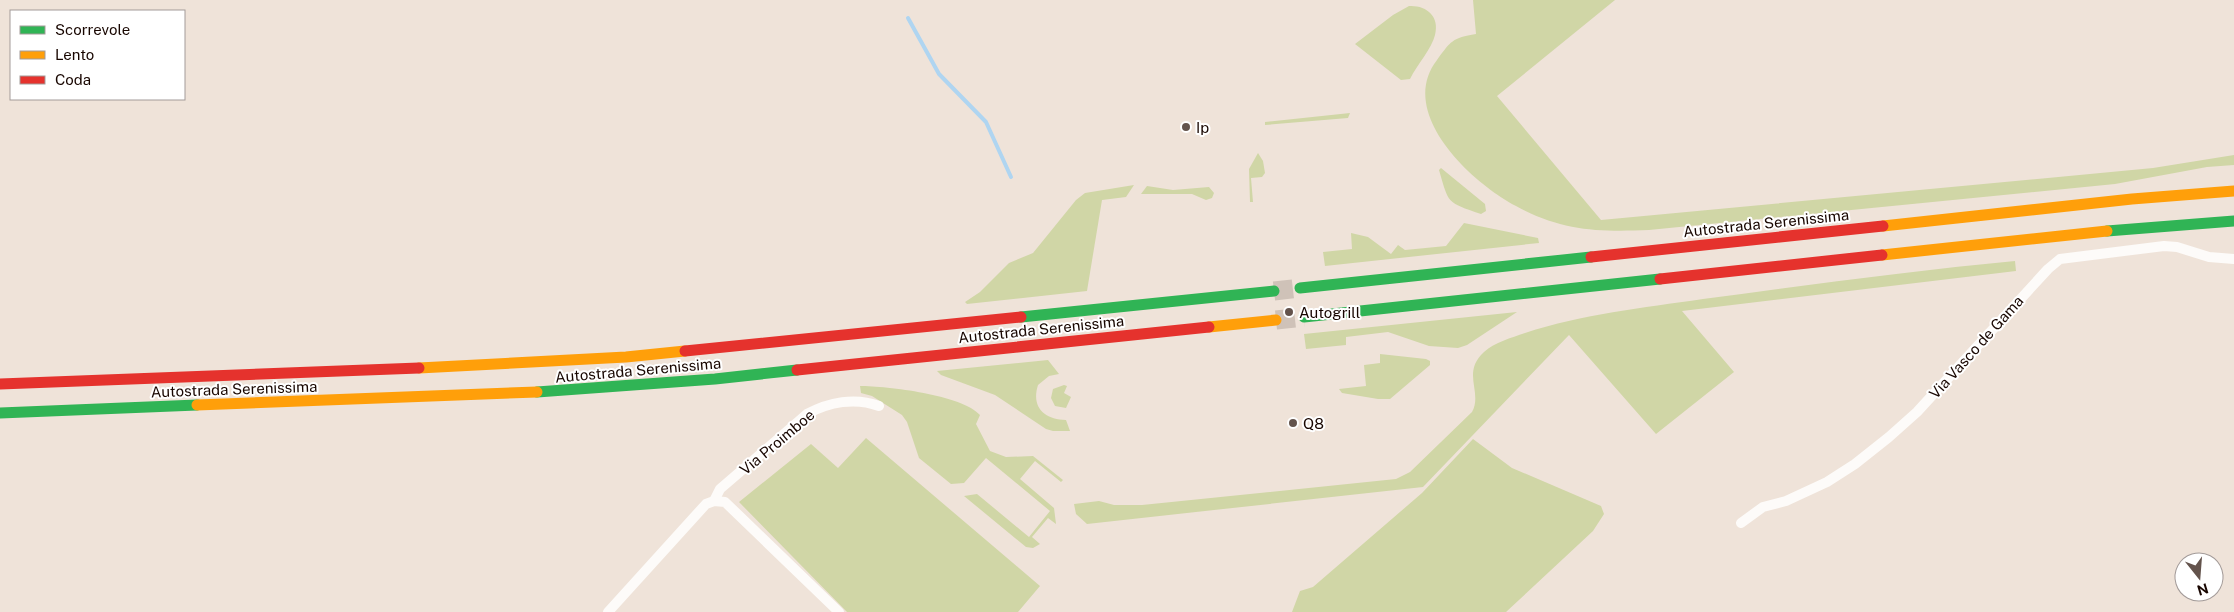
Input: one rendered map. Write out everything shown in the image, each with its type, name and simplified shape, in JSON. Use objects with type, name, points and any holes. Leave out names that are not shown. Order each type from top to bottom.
[{"type":"highway","name":"Autostrada Serenissima","points":[[1300,288],[2122,200],[2234,191]]},
{"type":"highway","points":[[1304,317],[2110,232],[2234,221]]},
{"type":"highway","name":"Autostrada Serenissima","points":[[0,384],[445,368],[626,357],[1274,291]]},
{"type":"highway","name":"Autostrada Serenissima","points":[[0,412],[581,390],[725,378],[1276,320]]},
{"type":"street","name":"Via Vasco de Gama","points":[[1741,522],[1763,507],[1786,501],[1827,482],[1855,464],[1889,437],[1918,412],[2048,269],[2060,259],[2164,246],[2177,247],[2209,257],[2234,259]]},
{"type":"street","name":"Via Proimboe","points":[[608,612],[706,504],[714,500],[720,489],[807,414],[820,407],[852,401],[867,401],[879,406]]},
{"type":"street","points":[[714,500],[725,502],[839,612]]},
{"type":"green space","points":[[1473,0],[1615,0],[1497,96],[1601,220],[2153,168],[2234,155],[2234,165],[2207,167],[2115,184],[1649,230],[1613,231],[1565,225],[1549,221],[1516,206],[1479,181],[1461,164],[1445,144],[1432,123],[1426,102],[1427,81],[1437,60],[1449,44],[1462,37],[1476,34]]},
{"type":"green space","points":[[1409,6],[1421,7],[1430,13],[1436,28],[1431,45],[1410,79],[1401,80],[1355,44],[1393,15]]},
{"type":"green space","points":[[1350,113],[1348,118],[1265,125],[1265,122]]},
{"type":"green space","points":[[1258,153],[1263,161],[1265,173],[1262,177],[1251,178],[1253,202],[1250,202],[1249,169]]},
{"type":"green space","points":[[1441,168],[1485,204],[1486,211],[1481,214],[1455,204],[1447,196],[1439,170]]},
{"type":"green space","points":[[1134,185],[1126,197],[1102,200],[1087,291],[967,304],[965,302],[980,292],[1009,263],[1033,253],[1076,200],[1085,193]]},
{"type":"green space","points":[[1147,186],[1173,190],[1209,187],[1214,193],[1212,198],[1206,200],[1192,194],[1141,194]]},
{"type":"green space","points":[[1464,223],[1538,238],[1539,243],[1325,266],[1323,252],[1352,249],[1351,233],[1368,237],[1391,254],[1398,245],[1405,250],[1446,246]]},
{"type":"green space","points":[[2015,261],[2016,271],[1682,311],[1734,372],[1656,434],[1569,335],[1423,487],[1087,524],[1076,514],[1074,504],[1099,501],[1114,505],[1142,505],[1396,479],[1410,472],[1472,412],[1475,405],[1474,367],[1484,352],[1503,341],[1547,326],[1613,312],[1703,299]]},
{"type":"green space","points":[[1517,312],[1467,345],[1458,348],[1429,346],[1388,332],[1346,337],[1346,345],[1306,349],[1304,334]]},
{"type":"green space","points":[[1380,354],[1426,359],[1430,361],[1430,365],[1390,399],[1342,393],[1339,389],[1366,386],[1364,365],[1380,363]]},
{"type":"green space","points":[[1048,360],[1059,374],[1049,376],[1038,385],[1036,400],[1041,410],[1046,414],[1066,420],[1070,431],[1046,429],[995,395],[941,375],[937,371]]},
{"type":"green space","points":[[1064,385],[1067,386],[1064,393],[1071,397],[1066,408],[1055,406],[1051,398],[1053,389]]},
{"type":"green space","points":[[860,386],[924,393],[958,402],[971,408],[980,415],[976,424],[990,451],[1006,457],[1033,456],[1063,480],[1061,482],[1035,461],[1020,479],[1054,508],[1056,524],[1048,518],[1032,537],[1040,544],[1033,548],[1026,547],[964,496],[977,494],[1029,537],[1050,511],[986,458],[964,483],[951,484],[919,458],[907,422],[902,415],[872,396],[861,393]]},
{"type":"green space","points":[[866,438],[1040,586],[1018,612],[847,612],[739,502],[811,444],[838,468]]},
{"type":"green space","points":[[1473,439],[1512,468],[1601,506],[1604,514],[1593,531],[1506,612],[1292,612],[1300,591],[1313,587],[1422,493]]},
{"type":"waterway","points":[[908,18],[939,74],[986,122],[1011,177]]},
{"type":"tunnel","points":[[1274,291],[1300,288]]},
{"type":"tunnel","points":[[1276,320],[1304,317]]},
{"type":"traffic: fast","points":[[2107,231],[2234,221]]},
{"type":"traffic: fast","points":[[1300,288],[1591,257]]},
{"type":"traffic: fast","points":[[1304,317],[1660,279]]},
{"type":"traffic: fast","points":[[1021,317],[1274,291]]},
{"type":"traffic: fast","points":[[537,392],[715,379],[797,370]]},
{"type":"traffic: fast","points":[[0,413],[197,405]]},
{"type":"traffic: slow","points":[[1883,226],[2132,199],[2234,191]]},
{"type":"traffic: slow","points":[[1882,255],[2107,231]]},
{"type":"traffic: slow","points":[[1209,327],[1276,320]]},
{"type":"traffic: slow","points":[[419,368],[626,357],[685,351]]},
{"type":"traffic: slow","points":[[197,405],[537,392]]},
{"type":"traffic: jam","points":[[1591,257],[1883,226]]},
{"type":"traffic: jam","points":[[1660,279],[1882,255]]},
{"type":"traffic: jam","points":[[685,351],[1021,317]]},
{"type":"traffic: jam","points":[[797,370],[1209,327]]},
{"type":"traffic: jam","points":[[0,384],[419,368]]},
{"type":"place","name":"Ip","points":[[1186,127]]},
{"type":"place","name":"Autogrill","points":[[1289,312]]},
{"type":"place","name":"Q8","points":[[1293,423]]}]
